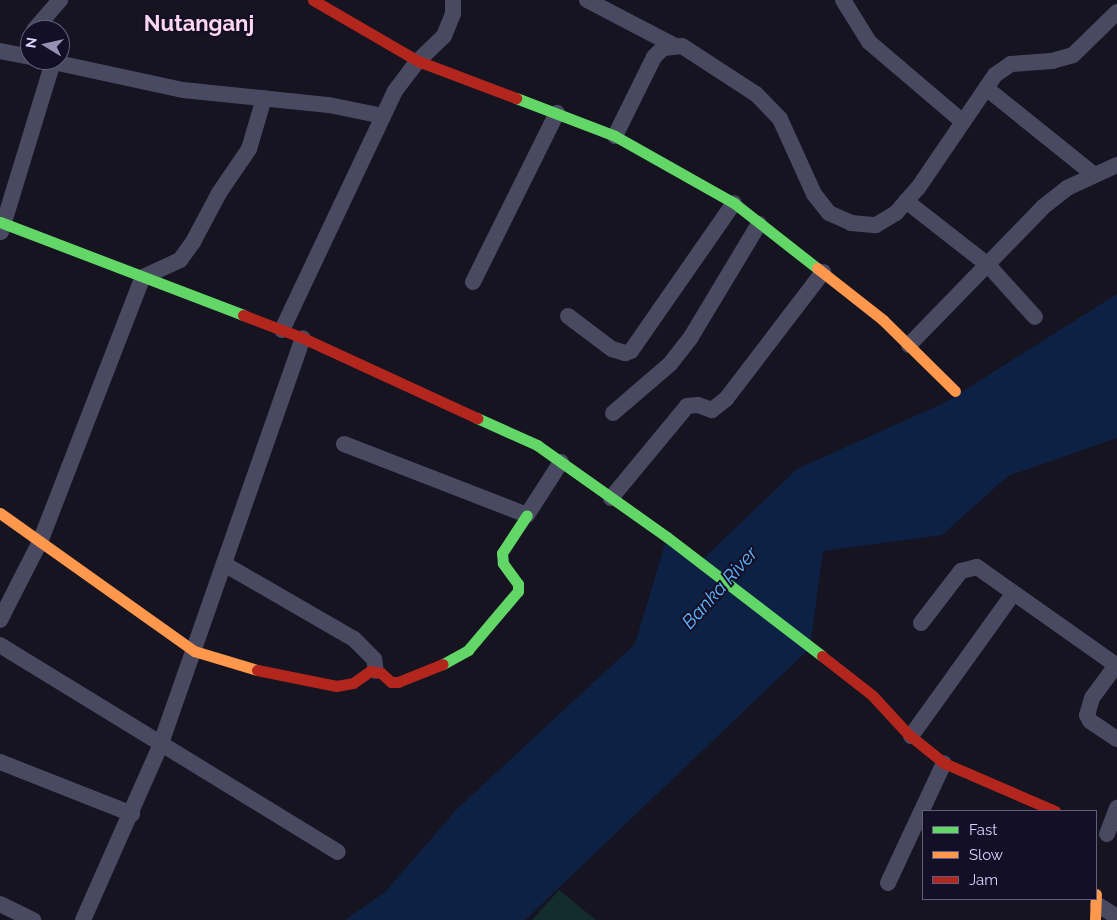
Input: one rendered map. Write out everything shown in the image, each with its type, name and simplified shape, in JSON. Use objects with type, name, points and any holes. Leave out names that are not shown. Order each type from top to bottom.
[{"type":"street","points":[[43,20],[60,0]]},
{"type":"street","points":[[313,0],[418,61],[615,136],[734,203],[823,272],[909,345],[955,391]]},
{"type":"street","points":[[282,330],[395,91],[418,61],[444,36],[453,14],[453,0]]},
{"type":"street","points":[[587,0],[673,44],[694,52],[756,94],[774,113],[814,194],[829,212],[851,223],[876,225],[896,213],[906,201],[995,75],[1011,64],[1052,61],[1073,55],[1117,12]]},
{"type":"street","points":[[843,0],[869,42],[963,122]]},
{"type":"street","points":[[615,136],[654,57],[662,48],[673,44]]},
{"type":"street","points":[[0,51],[20,55]]},
{"type":"street","points":[[70,66],[183,90],[329,105],[384,116]]},
{"type":"street","points":[[45,70],[1,226],[143,277],[303,338],[483,418],[537,445],[667,537],[872,695],[911,736],[944,763],[1053,810]]},
{"type":"street","points":[[986,88],[1093,174]]},
{"type":"street","points":[[0,620],[40,542],[143,277],[180,260],[194,242],[219,194],[249,149],[264,98]]},
{"type":"street","points":[[472,282],[557,113]]},
{"type":"street","points":[[909,345],[1044,207],[1093,174],[1117,165]]},
{"type":"street","points":[[906,201],[988,265],[1035,317]]},
{"type":"street","points":[[568,316],[612,349],[625,353],[631,351],[734,203]]},
{"type":"street","points":[[613,413],[654,381],[676,357],[760,224]]},
{"type":"street","points":[[611,498],[688,406],[698,405],[712,410],[726,399],[823,272]]},
{"type":"street","points":[[83,920],[132,814],[160,746],[303,338]]},
{"type":"street","points":[[344,444],[527,515]]},
{"type":"street","points":[[224,564],[354,638],[374,659],[376,671],[387,681],[398,682],[442,664],[468,650],[482,637],[518,592],[518,584],[503,563],[502,553],[561,462]]},
{"type":"street","points":[[0,513],[194,651],[283,677],[336,686],[353,683],[370,671],[376,671]]},
{"type":"street","points":[[921,623],[961,571],[969,567],[985,571],[1013,594],[1117,664],[1092,698],[1087,714],[1090,721],[1117,739]]},
{"type":"street","points":[[911,736],[1013,594]]},
{"type":"street","points":[[0,644],[160,746],[338,852]]},
{"type":"street","points":[[0,762],[132,814]]},
{"type":"street","points":[[922,810],[944,763]]},
{"type":"street","points":[[1107,834],[1117,808]]},
{"type":"street","points":[[888,883],[922,810]]},
{"type":"street","points":[[0,904],[33,920]]},
{"type":"street","points":[[1096,906],[1117,917]]},
{"type":"green space","points":[[559,890],[596,920],[532,920]]},
{"type":"water","name":"Banka River","points":[[1117,294],[1117,438],[1008,476],[942,535],[823,551],[810,648],[525,920],[345,920],[385,892],[457,809],[635,644],[667,537],[700,562],[797,469],[946,402]]},
{"type":"traffic: fast","points":[[516,98],[615,136],[734,203],[817,268]]},
{"type":"traffic: fast","points":[[0,222],[243,315]]},
{"type":"traffic: fast","points":[[477,418],[537,445],[667,537],[822,656]]},
{"type":"traffic: fast","points":[[443,664],[468,650],[518,591],[518,584],[503,563],[502,553],[527,515]]},
{"type":"traffic: slow","points":[[817,268],[883,320],[955,391]]},
{"type":"traffic: slow","points":[[0,513],[194,651],[257,670]]},
{"type":"traffic: slow","points":[[1095,920],[1096,900]]},
{"type":"traffic: jam","points":[[313,0],[418,61],[516,98]]},
{"type":"traffic: jam","points":[[243,315],[303,338],[477,418]]},
{"type":"traffic: jam","points":[[822,656],[872,695],[908,734],[944,763],[1053,810]]},
{"type":"traffic: jam","points":[[257,670],[336,686],[353,683],[370,671],[381,673],[391,682],[398,682],[443,664]]},
{"type":"district","name":"Nutanganj","points":[[199,24]]}]
